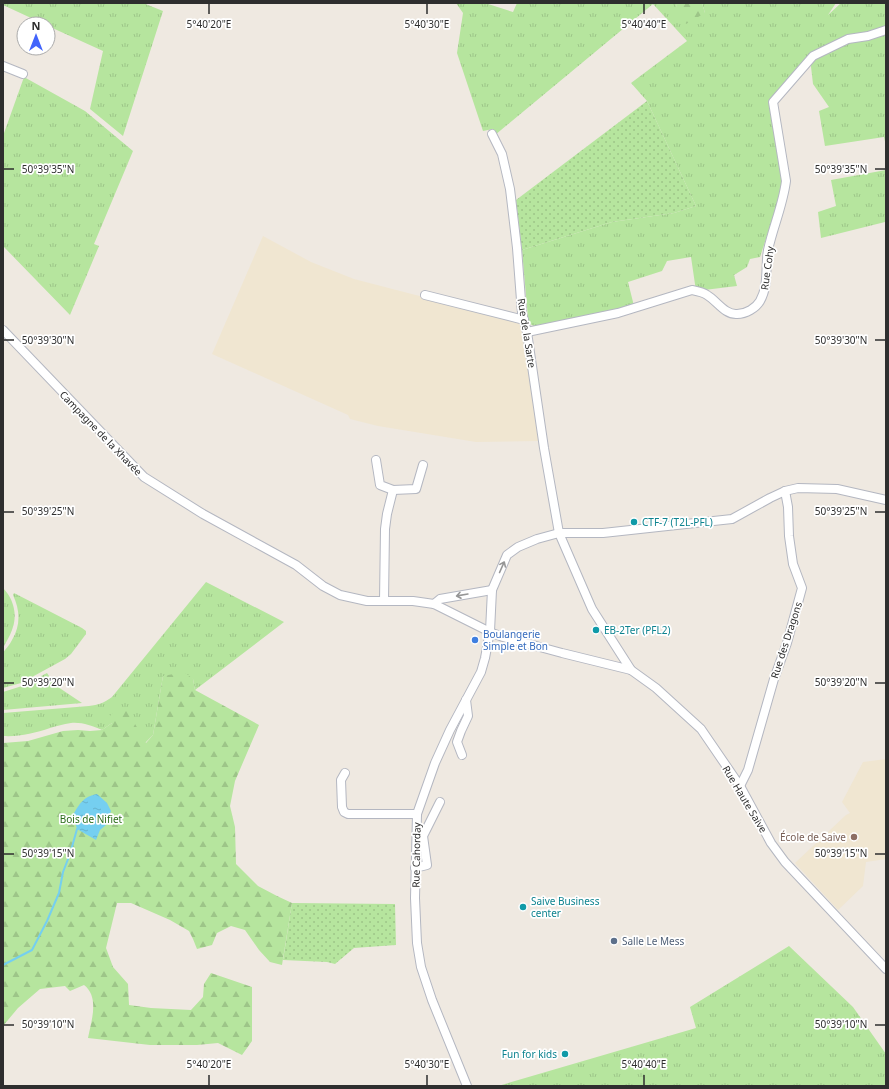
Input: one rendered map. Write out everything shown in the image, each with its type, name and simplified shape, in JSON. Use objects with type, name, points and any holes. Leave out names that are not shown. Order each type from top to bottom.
[{"type":"street","name":"Rue Cohy","points":[[527,332],[618,313],[692,290],[707,295],[731,314],[739,314],[749,311],[757,306],[761,301],[766,287],[768,250],[785,192],[786,181],[773,102],[813,56],[848,39],[868,36],[886,30]]},
{"type":"street","points":[[3,66],[23,74]]},
{"type":"street","name":"Rue de la Sarte","points":[[492,134],[502,154],[510,188],[524,320],[559,533]]},
{"type":"street","points":[[425,295],[524,320]]},
{"type":"street","name":"Campagne de la Xhavée","points":[[3,330],[144,477],[203,514],[296,565]]},
{"type":"street","points":[[376,460],[380,485],[393,490],[416,489],[423,465]]},
{"type":"street","points":[[490,632],[492,590],[507,555],[518,547],[536,539],[559,533],[603,533],[732,519],[770,498],[785,491],[798,488],[837,489],[886,500]]},
{"type":"street","points":[[384,601],[385,529],[393,490]]},
{"type":"street","name":"Rue des Dragons","points":[[740,786],[748,770],[772,686],[787,643],[802,588],[793,564],[789,536],[788,507],[785,491]]},
{"type":"street","name":"Rue Haute Saive","points":[[559,533],[592,609],[631,670],[656,688],[701,729],[740,786],[771,843],[785,862],[886,969]]},
{"type":"street","name":"Rue Haute Saive","points":[[296,565],[323,586],[340,595],[367,601],[413,601],[434,604],[503,637],[631,670]]},
{"type":"street","name":"Rue Haute Saive","points":[[434,604],[440,599],[492,590]]},
{"type":"street","name":"Rue Cahorday","points":[[467,1086],[432,1000],[421,967],[417,943],[415,898],[416,814],[435,763],[450,730],[481,672],[490,632]]},
{"type":"street","points":[[462,755],[458,742],[468,716],[466,700]]},
{"type":"street","points":[[345,773],[341,780],[342,807],[344,812],[348,814],[416,814]]},
{"type":"street","points":[[415,868],[427,865],[423,836],[440,802]]},
{"type":"shaded area","points":[[263,236],[311,262],[354,279],[516,321],[523,325],[538,441],[476,442],[378,426],[350,419],[348,415],[212,354]]},
{"type":"shaded area","name":"École de Saive","points":[[886,759],[886,859],[866,862],[863,886],[838,910],[795,863],[846,815],[850,813],[842,802],[863,762]]},
{"type":"green space","points":[[3,3],[143,3],[163,11],[123,136],[90,109],[103,51],[56,30],[56,16],[27,16],[3,5]]},
{"type":"green space","points":[[456,3],[485,3],[513,12],[517,3],[677,3],[676,7],[705,13],[702,3],[836,3],[828,15],[841,3],[886,3],[886,146],[884,137],[825,146],[819,111],[829,107],[813,84],[810,58],[777,99],[783,180],[782,190],[760,257],[750,259],[747,267],[734,275],[737,286],[696,291],[691,257],[667,261],[662,271],[628,282],[634,306],[534,326],[530,324],[528,318],[522,250],[612,222],[674,213],[696,206],[647,101],[631,83],[687,41],[653,4],[495,135],[493,129],[483,131],[457,53],[463,13]]},
{"type":"green space","points":[[677,3],[702,3],[705,13],[686,24],[676,7]]},
{"type":"green space","points":[[24,77],[85,111],[133,151],[94,244],[99,246],[70,315],[3,246],[3,136]]},
{"type":"green space","points":[[647,101],[696,206],[674,213],[612,222],[522,250],[516,200]]},
{"type":"green space","points":[[886,170],[885,222],[821,238],[818,212],[836,206],[831,180]]},
{"type":"green space","points":[[206,582],[284,622],[195,690],[193,679],[163,676],[153,735],[145,743],[112,723],[102,730],[83,724],[71,723],[39,732],[15,736],[3,736],[3,713],[92,706],[104,702],[112,697]]},
{"type":"green space","points":[[3,588],[7,592],[12,602],[15,619],[12,630],[3,648]]},
{"type":"green space","points":[[14,593],[82,628],[86,631],[86,634],[71,654],[65,659],[21,683],[3,688],[3,653],[15,634],[18,623],[18,612],[13,595]]},
{"type":"green space","name":"Bois de Nifiet","points":[[184,672],[193,679],[195,690],[259,725],[235,781],[230,806],[235,827],[236,864],[258,886],[292,903],[282,965],[270,962],[259,950],[245,930],[231,926],[217,933],[212,945],[197,949],[189,931],[170,920],[131,903],[117,903],[106,948],[113,967],[128,984],[129,1005],[151,1008],[191,1010],[203,997],[204,984],[211,973],[252,987],[252,1041],[242,1055],[218,1043],[197,1045],[150,1045],[88,1038],[93,1003],[89,990],[84,985],[70,991],[65,986],[40,989],[18,1008],[3,1026],[3,743],[28,741],[63,731],[102,730],[112,723],[109,717],[118,707],[127,710],[146,743],[153,735],[163,676]]},
{"type":"green space","points":[[47,673],[55,685],[82,703],[3,710],[3,692],[22,686]]},
{"type":"green space","points":[[292,903],[395,904],[396,945],[354,948],[335,964],[327,962],[283,960]]},
{"type":"green space","points":[[789,946],[853,1007],[886,1054],[886,1086],[498,1086],[696,1028],[690,1007]]},
{"type":"water","points":[[97,794],[107,803],[111,811],[106,825],[100,830],[96,840],[77,829],[73,815],[82,801]]},
{"type":"waterway","points":[[3,965],[32,950],[59,893],[63,872],[77,829]]},
{"type":"place","name":"CTF-7 (T2L-PFL)","points":[[634,522]]},
{"type":"place","name":"EB-2Ter (PFL2)","points":[[596,630]]},
{"type":"place","name":"Boulangerie Simple et Bon","points":[[475,640]]},
{"type":"place","name":"École de Saive","points":[[854,837]]},
{"type":"place","name":"Saive Business center","points":[[523,907]]},
{"type":"place","name":"Salle Le Mess","points":[[614,941]]},
{"type":"place","name":"Fun for kids","points":[[565,1054]]}]
